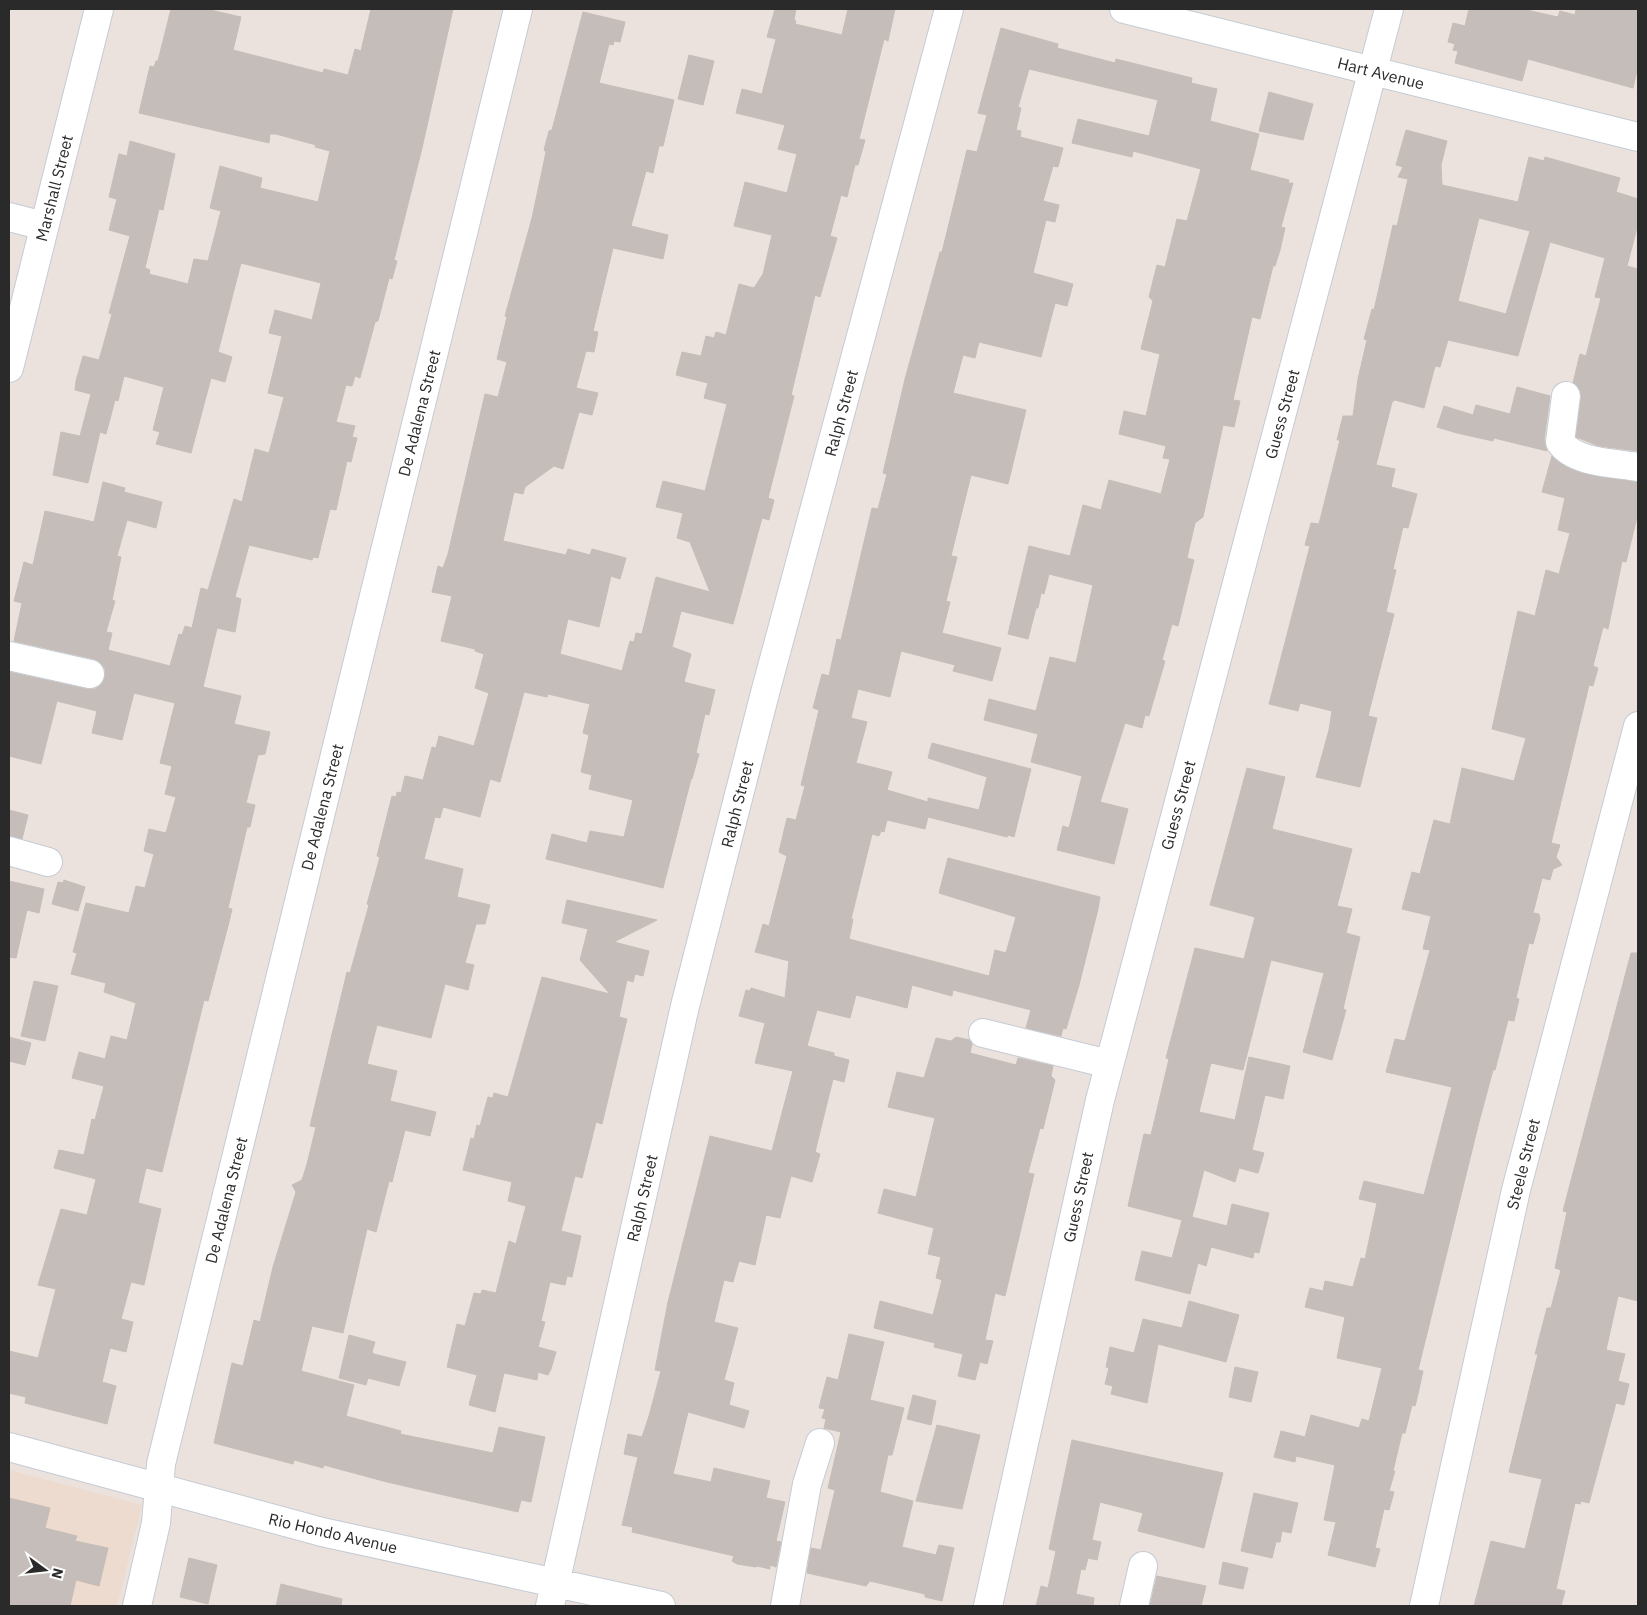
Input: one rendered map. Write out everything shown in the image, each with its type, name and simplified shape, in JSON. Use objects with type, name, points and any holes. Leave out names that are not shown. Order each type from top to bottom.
[{"type":"street","name":"Marshall Street","points":[[9,366],[99,9]]},
{"type":"street","name":"De Adalena Street","points":[[137,1606],[156,1523],[161,1464],[518,9]]},
{"type":"street","name":"Ralph Street","points":[[553,1594],[685,1006],[765,693],[949,9]]},
{"type":"street","name":"Hart Avenue","points":[[1124,9],[1638,137]]},
{"type":"street","name":"Guess Street","points":[[988,1606],[1109,1064],[1389,9]]},
{"type":"street","points":[[9,217],[44,226]]},
{"type":"street","points":[[1566,396],[1560,442],[1566,450],[1582,457],[1638,467]]},
{"type":"street","points":[[9,656],[90,674]]},
{"type":"street","name":"Steele Street","points":[[1424,1606],[1516,1190],[1638,726]]},
{"type":"street","points":[[9,851],[48,862]]},
{"type":"street","points":[[983,1033],[1109,1064]]},
{"type":"street","points":[[785,1606],[807,1484],[820,1442]]},
{"type":"street","name":"Rio Hondo Avenue","points":[[9,1447],[553,1594],[660,1606]]},
{"type":"street","points":[[1134,1606],[1143,1566]]},
{"type":"shaded area","points":[[9,1470],[142,1505],[117,1606],[9,1606]]},
{"type":"building","points":[[171,9],[206,9],[241,17],[233,50],[323,73],[324,69],[348,75],[355,49],[361,51],[371,9],[453,9],[422,148],[394,260],[397,261],[392,279],[389,278],[360,378],[355,376],[352,386],[346,385],[336,422],[355,426],[352,437],[357,438],[351,462],[347,461],[336,510],[330,509],[318,558],[313,557],[312,560],[249,545],[235,597],[241,599],[235,632],[217,628],[203,687],[241,696],[234,724],[270,732],[265,754],[258,755],[246,803],[255,805],[250,827],[247,827],[228,908],[232,909],[208,1001],[204,1000],[162,1172],[146,1168],[138,1203],[161,1209],[144,1285],[131,1282],[121,1319],[133,1322],[126,1352],[110,1348],[102,1382],[116,1386],[107,1424],[25,1403],[26,1397],[9,1393],[9,1351],[38,1358],[56,1289],[38,1285],[61,1209],[87,1215],[96,1179],[54,1168],[59,1150],[84,1155],[92,1119],[95,1120],[104,1086],[72,1078],[79,1052],[105,1059],[111,1036],[127,1040],[136,1003],[104,992],[106,983],[71,974],[77,953],[73,952],[86,903],[129,913],[136,886],[145,888],[154,854],[144,851],[149,829],[166,833],[176,797],[165,794],[172,766],[160,763],[175,703],[134,693],[122,740],[92,733],[97,711],[57,701],[41,764],[9,756],[9,672],[87,689],[95,689],[101,685],[105,677],[105,669],[100,662],[94,659],[14,641],[22,603],[14,601],[24,562],[33,565],[45,511],[94,522],[103,482],[125,488],[124,492],[162,502],[156,528],[127,520],[117,556],[121,557],[112,600],[115,601],[106,632],[112,633],[108,650],[170,666],[179,634],[182,635],[185,626],[192,628],[201,588],[208,590],[234,499],[242,502],[255,449],[269,453],[284,397],[268,393],[282,336],[269,333],[275,310],[312,320],[321,283],[241,263],[218,352],[232,357],[225,382],[211,378],[191,453],[156,444],[160,432],[153,430],[164,387],[124,376],[118,401],[115,400],[106,434],[100,432],[88,483],[53,475],[61,432],[80,436],[91,394],[75,390],[76,381],[83,356],[99,360],[112,314],[109,313],[130,236],[109,230],[117,199],[109,197],[119,154],[127,156],[130,141],[175,154],[163,210],[159,209],[145,268],[150,270],[149,274],[188,284],[194,259],[208,261],[221,211],[210,208],[220,166],[262,178],[260,188],[318,202],[330,151],[315,147],[316,145],[276,134],[270,134],[269,143],[139,113],[150,66],[154,67],[156,61],[158,61]]},
{"type":"building","points":[[775,9],[796,9],[795,24],[842,35],[848,9],[895,9],[888,41],[884,39],[859,139],[865,140],[858,165],[855,165],[847,197],[841,195],[830,236],[837,238],[820,297],[815,295],[791,395],[794,396],[768,498],[774,500],[769,520],[762,518],[733,624],[681,611],[672,647],[691,654],[684,682],[715,690],[709,715],[705,714],[696,753],[699,754],[663,888],[546,859],[552,834],[587,843],[590,831],[624,837],[633,800],[589,789],[592,775],[581,772],[589,735],[583,733],[590,704],[548,694],[547,697],[524,692],[500,782],[490,779],[480,817],[443,807],[440,818],[435,817],[424,859],[463,869],[457,897],[490,905],[485,924],[476,924],[465,963],[474,965],[468,990],[445,984],[431,1038],[377,1025],[367,1064],[397,1071],[390,1101],[436,1112],[430,1136],[405,1130],[392,1182],[389,1181],[376,1232],[367,1229],[343,1333],[312,1326],[301,1371],[354,1385],[346,1416],[401,1431],[400,1434],[493,1453],[499,1427],[545,1437],[531,1502],[521,1500],[518,1512],[387,1482],[324,1465],[323,1468],[294,1460],[293,1464],[214,1443],[232,1363],[243,1366],[254,1320],[260,1322],[273,1267],[296,1192],[292,1185],[302,1180],[307,1164],[316,1127],[310,1126],[347,972],[350,973],[369,905],[367,904],[380,857],[377,856],[392,796],[396,797],[397,792],[401,793],[405,776],[423,780],[432,747],[436,748],[439,736],[474,746],[489,693],[475,688],[484,654],[475,651],[475,649],[441,641],[452,596],[432,592],[438,566],[443,568],[448,554],[485,394],[498,397],[507,362],[497,359],[507,317],[505,316],[532,218],[546,152],[544,150],[549,131],[552,130],[583,12],[625,22],[620,42],[614,41],[613,45],[609,44],[599,83],[674,100],[663,146],[659,146],[653,173],[646,171],[631,226],[668,235],[663,259],[613,248],[593,331],[598,332],[594,352],[586,351],[576,388],[598,393],[592,415],[579,412],[563,469],[554,466],[525,487],[523,494],[514,492],[503,541],[566,555],[568,549],[590,555],[592,549],[626,558],[620,579],[611,576],[599,627],[568,619],[560,654],[622,671],[630,641],[634,642],[636,633],[642,634],[656,577],[710,592],[690,542],[677,538],[683,513],[656,507],[663,481],[705,491],[727,404],[704,398],[708,383],[676,375],[682,352],[701,356],[706,336],[714,338],[716,332],[726,335],[739,284],[754,288],[763,274],[772,235],[734,226],[745,182],[787,193],[797,154],[778,149],[785,125],[736,113],[742,89],[762,94],[776,39],[767,37]]},
{"type":"building","points":[[1469,9],[1522,9],[1558,17],[1560,11],[1575,15],[1576,9],[1638,9],[1638,66],[1633,88],[1528,59],[1522,81],[1455,63],[1458,51],[1453,50],[1455,44],[1448,42],[1453,23],[1465,26]]},
{"type":"building","points":[[1001,28],[1058,44],[1057,48],[1115,63],[1116,59],[1192,78],[1191,83],[1217,89],[1210,121],[1259,134],[1250,170],[1289,180],[1288,183],[1293,183],[1281,227],[1285,228],[1280,250],[1275,266],[1273,266],[1260,319],[1252,317],[1233,400],[1240,401],[1234,427],[1223,425],[1203,517],[1195,523],[1187,558],[1194,560],[1178,626],[1172,624],[1162,660],[1165,661],[1149,716],[1145,715],[1142,728],[1125,723],[1100,802],[1128,809],[1114,864],[1057,850],[1063,826],[1069,828],[1082,776],[1031,762],[1038,734],[984,720],[989,699],[1036,711],[1050,657],[1076,663],[1093,585],[1049,574],[1044,594],[1041,593],[1038,608],[1036,608],[1028,639],[1008,634],[1029,546],[1070,556],[1083,505],[1101,510],[1109,480],[1161,494],[1170,459],[1163,458],[1166,446],[1119,434],[1124,411],[1146,416],[1160,354],[1141,349],[1153,301],[1149,297],[1157,265],[1165,267],[1177,219],[1187,221],[1201,169],[1133,151],[1132,157],[1072,143],[1078,119],[1149,136],[1158,100],[1029,69],[1018,107],[1021,108],[1016,130],[1021,131],[1020,137],[1063,148],[1058,167],[1053,166],[1043,201],[1059,205],[1055,222],[1046,220],[1033,273],[1073,284],[1067,306],[1055,303],[1041,357],[979,342],[975,358],[963,355],[953,393],[1026,410],[1008,484],[971,475],[951,556],[957,557],[946,601],[950,602],[942,633],[1001,648],[992,681],[953,671],[955,665],[901,651],[890,697],[858,689],[851,718],[867,722],[856,763],[892,772],[887,790],[928,802],[928,798],[979,810],[987,777],[928,758],[932,743],[1031,769],[1014,837],[1008,835],[1007,837],[928,817],[925,829],[887,820],[884,832],[881,831],[879,836],[872,834],[851,919],[853,919],[849,939],[989,976],[995,950],[1006,953],[1016,917],[939,893],[948,858],[1100,897],[1098,909],[1079,985],[1066,1029],[1063,1028],[1061,1036],[1026,1028],[1031,1010],[953,990],[952,996],[912,985],[907,1008],[856,995],[850,1018],[817,1010],[807,1046],[834,1053],[834,1056],[849,1060],[844,1082],[833,1079],[815,1152],[820,1154],[812,1182],[791,1176],[780,1218],[766,1215],[755,1265],[739,1261],[733,1282],[724,1280],[714,1322],[738,1328],[724,1380],[734,1383],[729,1405],[749,1411],[744,1428],[688,1412],[673,1474],[711,1482],[714,1468],[770,1481],[766,1498],[785,1502],[776,1541],[781,1542],[776,1567],[770,1565],[770,1569],[737,1564],[732,1561],[734,1556],[632,1532],[633,1527],[622,1525],[638,1457],[624,1454],[628,1434],[642,1437],[649,1416],[661,1371],[655,1370],[668,1302],[710,1136],[772,1151],[793,1071],[755,1063],[765,1023],[739,1016],[746,990],[750,991],[751,988],[785,998],[789,961],[755,952],[763,924],[769,926],[787,856],[779,852],[787,818],[796,820],[805,786],[801,785],[819,710],[813,708],[822,674],[829,676],[837,639],[841,640],[872,508],[878,509],[887,474],[883,473],[905,379],[940,252],[942,252],[967,150],[977,152],[987,115],[978,113]]},
{"type":"building","points":[[689,55],[714,61],[703,105],[678,99]]},
{"type":"building","points":[[1269,92],[1313,104],[1303,140],[1259,131]]},
{"type":"building","points":[[1406,130],[1447,141],[1441,165],[1442,185],[1518,202],[1529,157],[1544,161],[1545,157],[1620,178],[1616,192],[1638,199],[1638,224],[1627,266],[1638,269],[1638,451],[1599,446],[1576,437],[1581,398],[1580,390],[1573,383],[1580,354],[1586,356],[1601,298],[1595,297],[1605,258],[1550,242],[1518,356],[1448,340],[1440,367],[1435,366],[1424,408],[1395,400],[1392,402],[1376,465],[1395,469],[1391,487],[1417,494],[1408,528],[1403,527],[1393,569],[1396,570],[1386,612],[1394,614],[1368,716],[1377,718],[1360,787],[1316,777],[1329,730],[1332,711],[1300,703],[1298,711],[1269,704],[1310,546],[1305,545],[1311,523],[1319,524],[1340,440],[1337,440],[1343,416],[1353,416],[1358,379],[1367,340],[1364,339],[1372,309],[1374,310],[1393,225],[1397,226],[1408,179],[1398,177],[1403,167],[1396,165]],"holes":[[[1479,218],[1530,231],[1506,314],[1458,301]]]},
{"type":"building","points":[[1517,387],[1550,396],[1544,440],[1547,451],[1494,438],[1493,441],[1437,427],[1444,406],[1473,415],[1476,405],[1510,414]]},
{"type":"building","points":[[1552,456],[1567,467],[1581,473],[1638,482],[1638,513],[1626,562],[1622,561],[1608,629],[1603,627],[1593,666],[1598,668],[1593,686],[1589,685],[1551,843],[1560,845],[1556,857],[1562,865],[1553,869],[1550,880],[1542,878],[1533,913],[1539,914],[1540,919],[1533,944],[1529,943],[1516,998],[1519,999],[1514,1021],[1508,1020],[1479,1122],[1418,1370],[1423,1371],[1418,1394],[1415,1406],[1412,1405],[1405,1433],[1402,1433],[1393,1471],[1395,1471],[1389,1491],[1394,1492],[1389,1510],[1384,1509],[1375,1548],[1380,1549],[1375,1567],[1328,1555],[1336,1522],[1324,1520],[1335,1465],[1296,1456],[1295,1462],[1274,1457],[1281,1431],[1305,1437],[1311,1415],[1359,1428],[1362,1419],[1369,1421],[1382,1368],[1337,1358],[1345,1317],[1305,1307],[1310,1288],[1323,1291],[1325,1281],[1353,1287],[1361,1258],[1365,1259],[1377,1203],[1359,1199],[1364,1181],[1424,1195],[1452,1087],[1386,1072],[1395,1039],[1405,1041],[1430,950],[1423,949],[1431,916],[1402,909],[1412,872],[1420,874],[1434,820],[1450,824],[1462,768],[1514,781],[1526,738],[1492,729],[1518,611],[1535,616],[1546,570],[1559,574],[1570,533],[1558,530],[1565,498],[1542,492]]},
{"type":"building","points":[[1247,768],[1285,777],[1272,829],[1352,849],[1337,906],[1352,909],[1346,933],[1360,937],[1343,1009],[1346,1010],[1332,1060],[1303,1052],[1324,973],[1271,960],[1243,1070],[1211,1063],[1199,1112],[1235,1120],[1249,1057],[1290,1066],[1283,1099],[1265,1095],[1252,1150],[1264,1153],[1258,1173],[1239,1168],[1235,1182],[1204,1170],[1192,1217],[1227,1226],[1232,1204],[1269,1213],[1259,1253],[1254,1252],[1253,1258],[1211,1247],[1206,1266],[1198,1263],[1190,1294],[1135,1280],[1142,1251],[1172,1258],[1182,1220],[1128,1206],[1144,1134],[1151,1135],[1169,1059],[1166,1058],[1195,948],[1244,959],[1255,917],[1210,905]]},
{"type":"building","points":[[9,810],[28,815],[22,839],[9,836]]},
{"type":"building","points":[[64,880],[85,887],[78,911],[52,904],[58,882],[63,883]]},
{"type":"building","points":[[9,881],[44,889],[39,913],[27,910],[16,958],[9,957]]},
{"type":"building","points":[[567,900],[657,920],[614,942],[649,951],[643,976],[635,974],[633,982],[627,980],[619,1017],[627,1019],[602,1124],[596,1122],[582,1178],[575,1176],[561,1231],[581,1236],[572,1277],[567,1276],[565,1285],[550,1282],[541,1321],[545,1322],[538,1347],[556,1352],[551,1369],[548,1375],[538,1372],[537,1380],[504,1373],[495,1412],[469,1405],[477,1375],[447,1367],[457,1324],[465,1326],[474,1293],[481,1294],[482,1290],[496,1293],[509,1241],[516,1244],[526,1206],[508,1201],[512,1182],[463,1170],[471,1138],[474,1139],[477,1125],[480,1126],[488,1097],[493,1098],[494,1093],[508,1097],[542,977],[610,994],[580,960],[588,929],[562,923]]},
{"type":"building","points":[[1631,953],[1638,953],[1638,1301],[1618,1296],[1606,1350],[1625,1354],[1618,1381],[1629,1384],[1624,1405],[1616,1403],[1589,1503],[1581,1501],[1580,1504],[1575,1503],[1556,1589],[1565,1591],[1561,1606],[1474,1606],[1491,1541],[1525,1549],[1542,1479],[1509,1472],[1538,1354],[1535,1354],[1547,1308],[1551,1308],[1561,1270],[1555,1268],[1567,1212],[1563,1211]]},
{"type":"building","points":[[34,981],[58,986],[45,1041],[21,1036]]},
{"type":"building","points":[[9,1037],[31,1043],[25,1065],[9,1061]]},
{"type":"building","points":[[956,1037],[970,1040],[972,1044],[970,1053],[1016,1065],[1018,1058],[1053,1066],[1051,1076],[1055,1080],[1043,1129],[1040,1128],[1028,1173],[1034,1174],[1005,1296],[995,1293],[985,1340],[993,1341],[987,1364],[980,1362],[975,1380],[958,1376],[963,1354],[934,1347],[935,1343],[874,1328],[880,1301],[933,1315],[942,1280],[936,1278],[941,1257],[928,1254],[934,1228],[878,1213],[884,1189],[916,1197],[935,1118],[888,1107],[897,1072],[924,1078],[936,1038],[951,1041]]},
{"type":"building","points":[[1189,1301],[1239,1315],[1226,1362],[1158,1344],[1147,1403],[1111,1394],[1113,1386],[1105,1384],[1109,1368],[1106,1367],[1110,1347],[1134,1353],[1143,1319],[1182,1328]]},
{"type":"building","points":[[849,1334],[884,1342],[870,1400],[904,1408],[892,1455],[888,1455],[880,1492],[913,1501],[902,1547],[936,1555],[939,1545],[954,1548],[942,1601],[925,1597],[925,1594],[870,1581],[866,1586],[807,1573],[811,1548],[821,1550],[835,1490],[828,1488],[841,1432],[824,1428],[826,1419],[822,1418],[825,1409],[819,1408],[827,1377],[838,1380]]},
{"type":"building","points":[[349,1335],[375,1342],[372,1352],[374,1354],[406,1362],[399,1386],[368,1378],[366,1385],[339,1378]]},
{"type":"building","points":[[1235,1367],[1258,1372],[1251,1402],[1229,1397]]},
{"type":"building","points":[[913,1395],[936,1401],[931,1425],[907,1419]]},
{"type":"building","points":[[937,1425],[980,1435],[962,1509],[916,1501]]},
{"type":"building","points":[[1072,1440],[1223,1473],[1204,1548],[1138,1531],[1143,1513],[1100,1502],[1092,1540],[1101,1542],[1097,1560],[1088,1558],[1085,1570],[1081,1569],[1076,1594],[1094,1598],[1093,1606],[1036,1606],[1041,1586],[1048,1588],[1056,1551],[1049,1549]]},
{"type":"building","points":[[1254,1493],[1298,1503],[1291,1533],[1282,1531],[1280,1542],[1276,1542],[1272,1558],[1241,1551]]},
{"type":"building","points":[[9,1498],[50,1508],[45,1528],[77,1536],[75,1541],[108,1548],[99,1586],[76,1580],[70,1606],[9,1606]]},
{"type":"building","points":[[189,1558],[217,1565],[208,1604],[180,1597]]},
{"type":"building","points":[[1223,1562],[1248,1568],[1243,1589],[1219,1584]]},
{"type":"building","points":[[1157,1576],[1206,1586],[1201,1606],[1150,1606]]},
{"type":"building","points":[[281,1584],[342,1599],[341,1606],[276,1606]]}]
